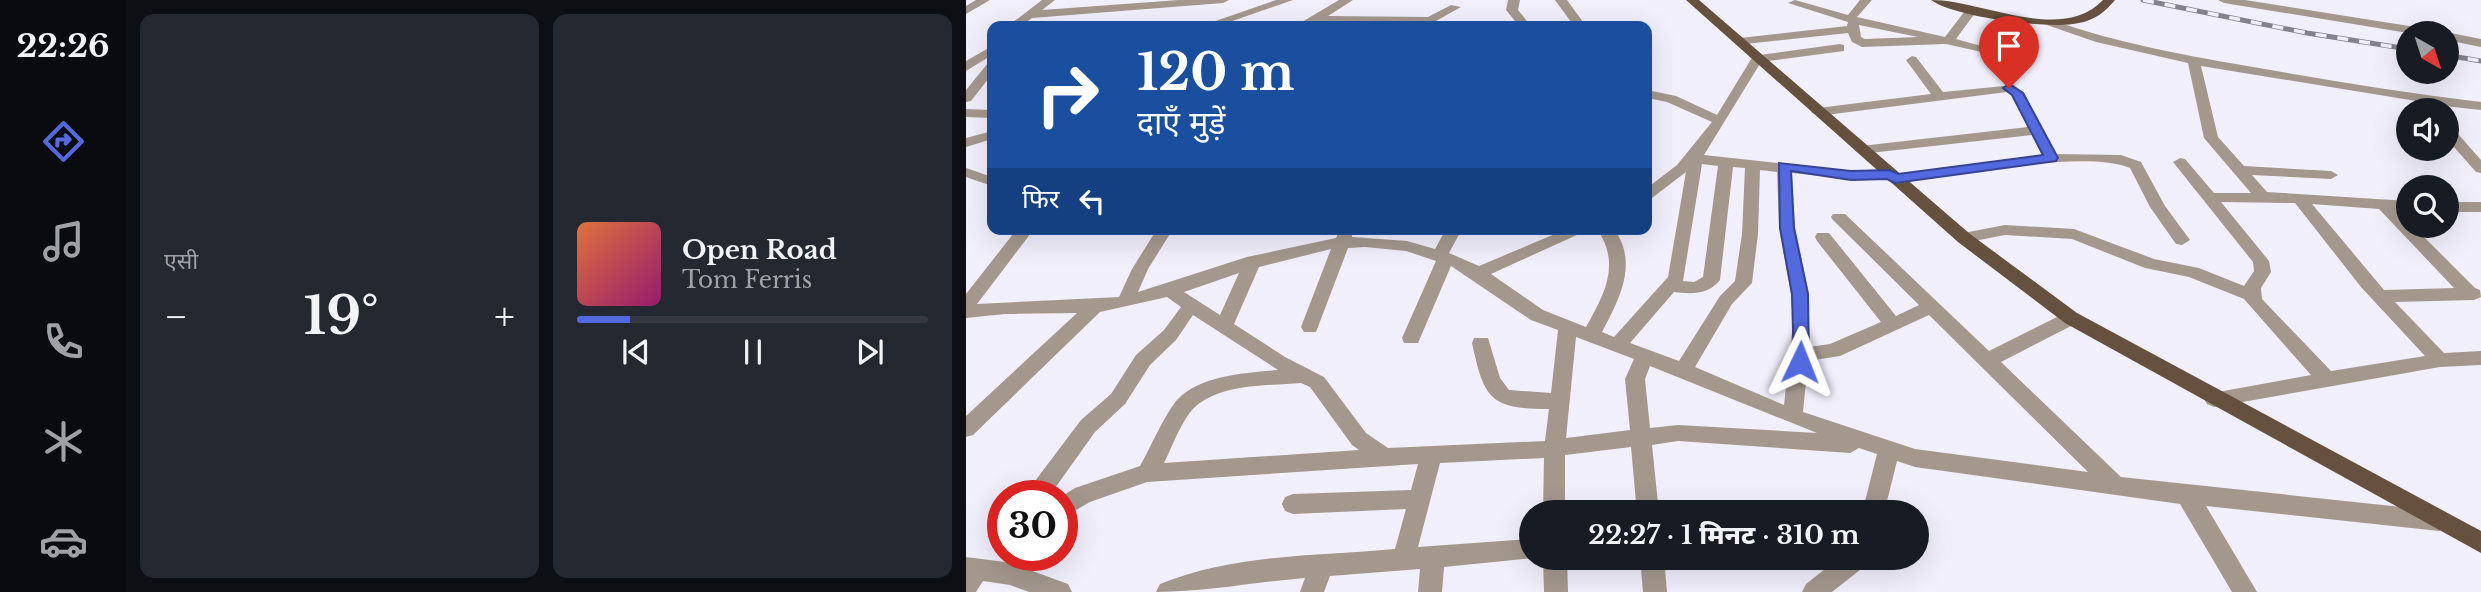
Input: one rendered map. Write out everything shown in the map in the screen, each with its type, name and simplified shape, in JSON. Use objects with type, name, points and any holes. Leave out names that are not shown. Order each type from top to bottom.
[{"type":"main road","points":[[1692,0],[1964,238],[2071,318],[2214,399],[2481,543]]},
{"type":"main road","points":[[1937,0],[2048,22],[2090,17],[2100,11],[2109,0]]},
{"type":"street","points":[[966,11],[984,0]]},
{"type":"street","points":[[1020,21],[1049,0]]},
{"type":"street","points":[[1098,9],[1109,0]]},
{"type":"street","points":[[1027,15],[1223,0]]},
{"type":"street","points":[[1222,21],[1287,0]]},
{"type":"street","points":[[1310,21],[1347,0]]},
{"type":"street","points":[[1514,0],[1512,10],[1521,21]]},
{"type":"street","points":[[1561,0],[1576,21]]},
{"type":"street","points":[[1866,0],[1852,23],[1856,38],[1861,43],[1949,40]]},
{"type":"street","points":[[2224,0],[2396,28]]},
{"type":"street","points":[[1797,25],[1791,11],[1796,2],[1852,23],[1986,49]]},
{"type":"street","points":[[1428,21],[1456,3]]},
{"type":"street","points":[[1453,21],[1456,3]]},
{"type":"street","points":[[1949,40],[1972,9]]},
{"type":"street","points":[[2048,22],[2110,44],[2396,99]]},
{"type":"street","points":[[1740,42],[1797,25],[1852,23]]},
{"type":"street","points":[[2459,39],[2481,43]]},
{"type":"street","points":[[1652,192],[1696,156],[1757,59],[1840,48]]},
{"type":"street","points":[[966,66],[987,53]]},
{"type":"street","points":[[1912,60],[1938,95]]},
{"type":"street","points":[[2193,61],[2211,138],[2263,197]]},
{"type":"street","points":[[966,98],[987,73]]},
{"type":"street","points":[[979,83],[987,81]]},
{"type":"street","points":[[1818,112],[1995,88],[2014,89],[2051,158]]},
{"type":"street","points":[[966,98],[987,92]]},
{"type":"street","points":[[1652,94],[1671,99],[1720,121]]},
{"type":"street","points":[[2459,106],[2481,106]]},
{"type":"street","points":[[966,113],[987,114]]},
{"type":"street","points":[[1861,150],[2036,130]]},
{"type":"street","points":[[966,143],[987,137]]},
{"type":"street","points":[[2459,144],[2481,169]]},
{"type":"street","points":[[1696,156],[1726,162],[1784,166],[1851,176],[1892,176],[2051,158],[2121,159],[2133,163],[2182,240]]},
{"type":"street","points":[[1616,345],[1672,286],[1678,271],[1696,156]]},
{"type":"street","points":[[1672,286],[1697,288],[1712,280],[1726,162]]},
{"type":"street","points":[[2180,162],[2264,268],[2252,287],[2252,295]]},
{"type":"street","points":[[1683,370],[1727,300],[1743,283],[1750,234],[1753,164]]},
{"type":"street","points":[[1784,166],[1787,228],[1800,294],[1800,355],[1793,417]]},
{"type":"street","points":[[2238,170],[2331,175]]},
{"type":"street","points":[[968,175],[987,181]]},
{"type":"street","points":[[2210,198],[2263,197],[2396,206]]},
{"type":"street","points":[[2300,200],[2380,296],[2440,360]]},
{"type":"street","points":[[2384,205],[2475,294]]},
{"type":"street","points":[[2459,207],[2481,207]]},
{"type":"street","points":[[1839,217],[2115,485]]},
{"type":"street","points":[[1964,238],[2006,230],[2074,234],[2151,264],[2193,272],[2252,295],[2326,379]]},
{"type":"street","points":[[966,306],[1021,235]]},
{"type":"street","points":[[1126,302],[1140,269],[1161,235]]},
{"type":"street","points":[[1310,327],[1344,235]]},
{"type":"street","points":[[966,312],[1126,302],[1344,235],[1391,243],[1443,257],[1479,273],[1519,305],[1568,326],[1683,370],[1793,417],[1884,448],[1941,463],[2187,495],[2439,521]]},
{"type":"street","points":[[1411,338],[1452,235]]},
{"type":"street","points":[[1479,273],[1568,235]]},
{"type":"street","points":[[1591,335],[1615,285],[1618,247],[1609,235]]},
{"type":"street","points":[[1823,237],[1894,325]]},
{"type":"street","points":[[1225,325],[1253,261]]},
{"type":"street","points":[[1168,290],[1278,362],[1317,382],[1359,439],[1385,457]]},
{"type":"street","points":[[2380,296],[2475,294]]},
{"type":"street","points":[[1050,480],[1088,426],[1113,405],[1143,360],[1170,335],[1192,304]]},
{"type":"street","points":[[966,429],[1095,306]]},
{"type":"street","points":[[1800,355],[1833,351],[1932,307]]},
{"type":"street","points":[[1987,361],[2071,318]]},
{"type":"street","points":[[1554,500],[1555,447],[1568,326]]},
{"type":"street","points":[[1481,343],[1489,381],[1496,392],[1510,400],[1559,401]]},
{"type":"street","points":[[1645,356],[1635,379],[1647,500]]},
{"type":"street","points":[[2214,399],[2440,360],[2481,358]]},
{"type":"street","points":[[1147,473],[1185,405],[1193,398],[1219,387],[1305,375]]},
{"type":"street","points":[[1078,498],[1147,473],[1555,447],[1640,436],[1726,434],[1884,448]]},
{"type":"street","points":[[1875,500],[1884,448]]},
{"type":"street","points":[[1403,561],[1417,499],[1431,456]]},
{"type":"street","points":[[2187,495],[2245,592]]},
{"type":"street","points":[[1293,504],[1417,499]]},
{"type":"street","points":[[1168,592],[1214,577],[1519,550]]},
{"type":"street","points":[[1430,592],[1433,559]]},
{"type":"street","points":[[1312,592],[1321,567]]},
{"type":"street","points":[[1555,570],[1556,592]]},
{"type":"street","points":[[1653,570],[1655,592]]},
{"type":"street","points":[[1814,592],[1842,570]]},
{"type":"street","points":[[970,574],[1010,574],[1060,592]]},
{"type":"railway","points":[[2143,0],[2307,33],[2396,47]]},
{"type":"railway","points":[[2459,57],[2481,61]]},
{"type":"route","points":[[1800,362],[1800,294],[1787,228],[1784,166],[1851,176],[1890,174],[1895,178],[2051,158],[2017,93],[2009,88]]}]
